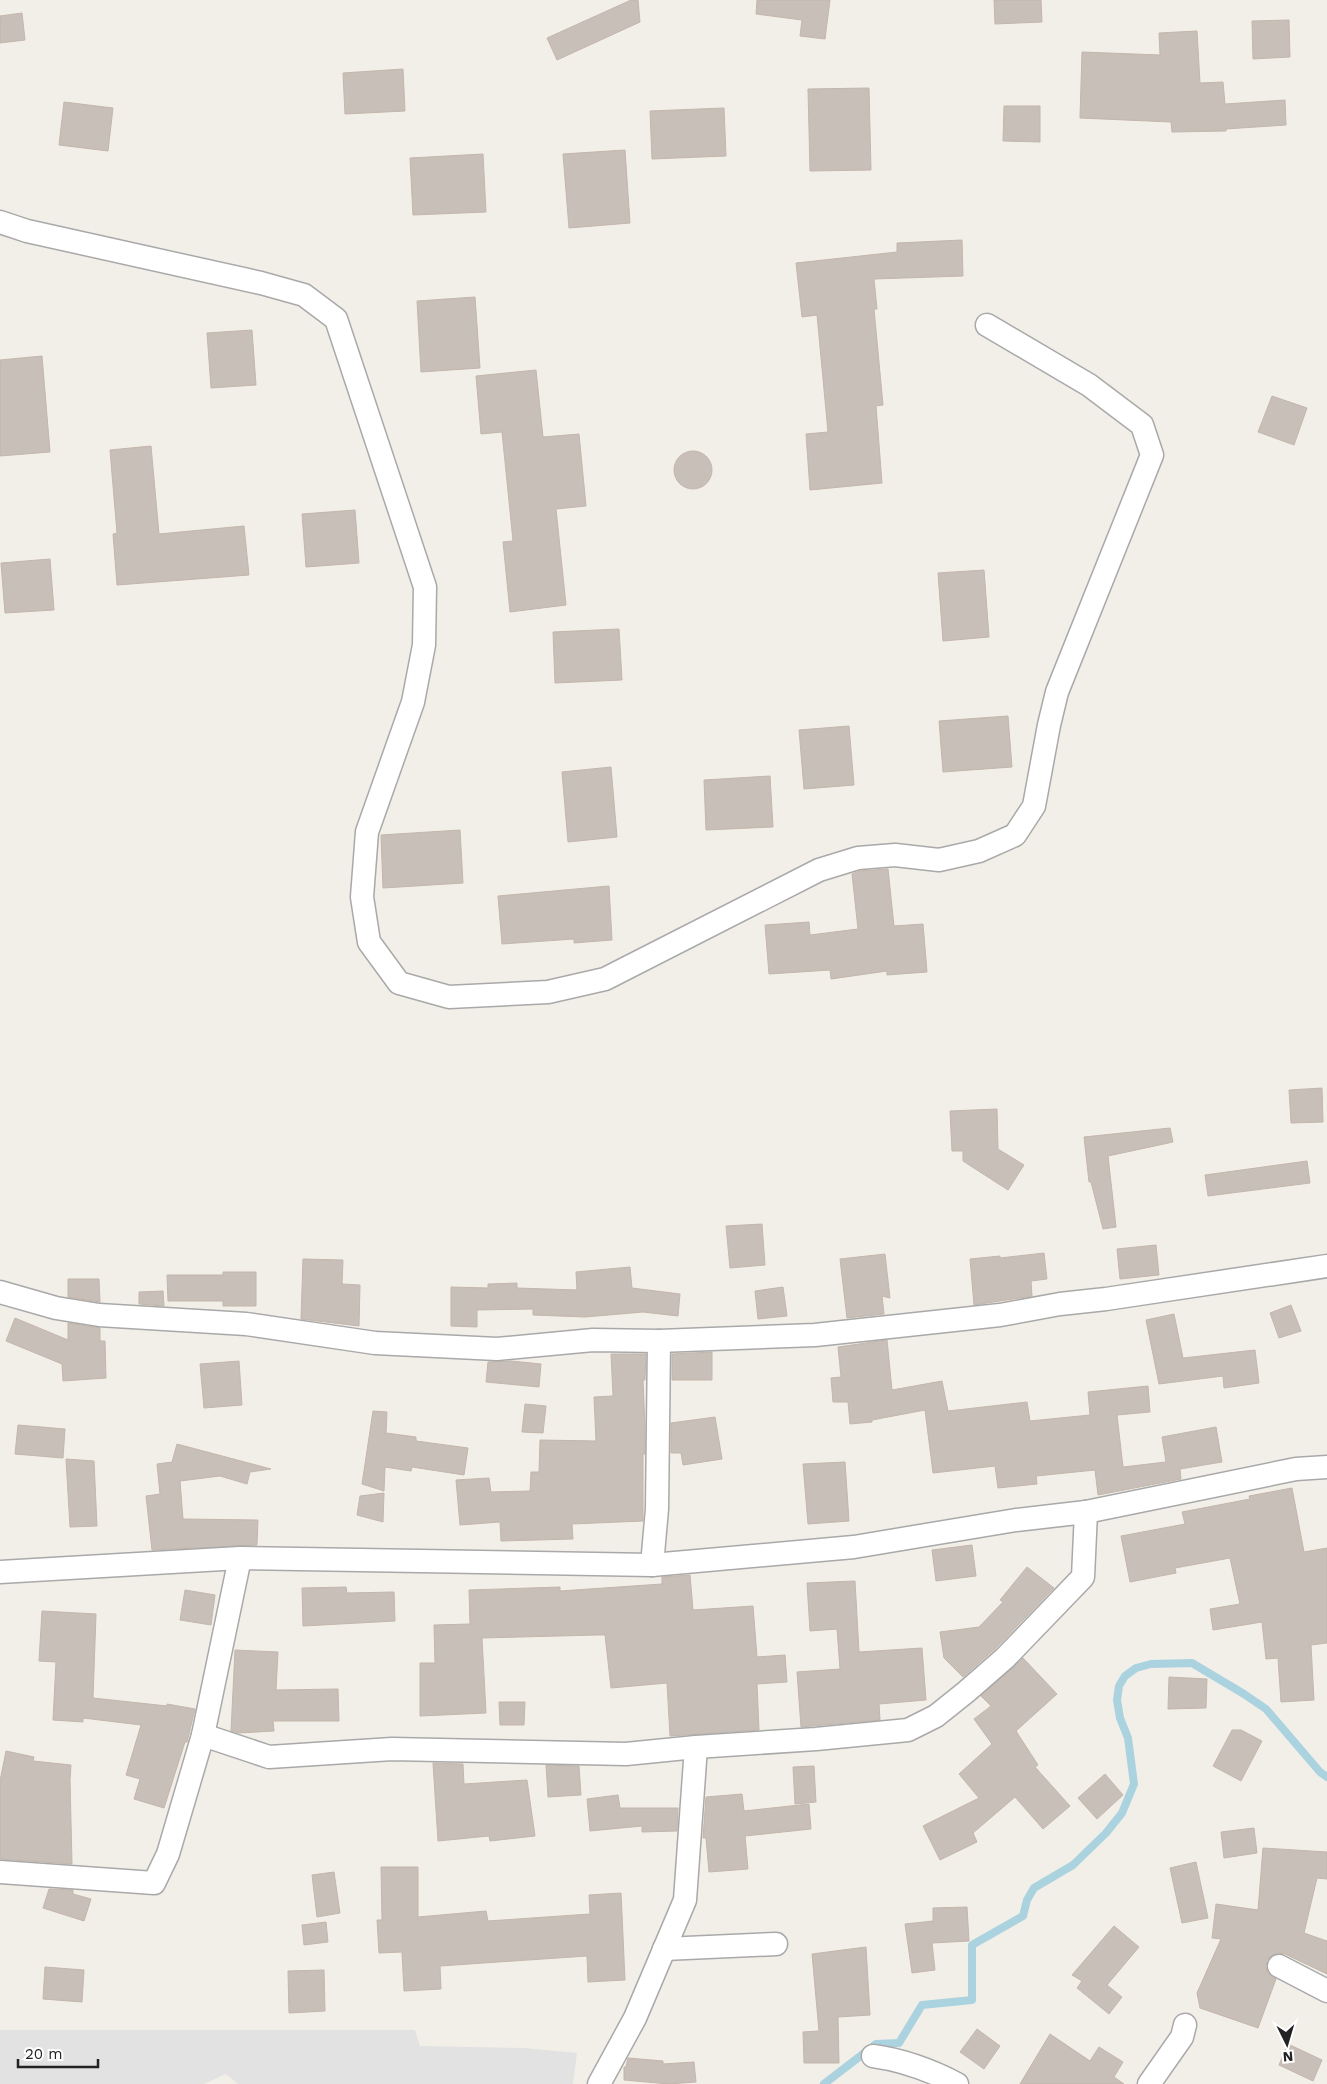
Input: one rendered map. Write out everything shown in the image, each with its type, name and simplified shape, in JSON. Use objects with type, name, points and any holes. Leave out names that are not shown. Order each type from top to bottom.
[{"type":"street","points":[[0,222],[27,231],[261,283],[304,295],[336,319],[425,587],[424,645],[413,702],[367,832],[362,897],[369,942],[399,982],[449,997],[548,992],[605,979],[819,870],[858,858],[876,856],[894,855],[939,860],[978,851],[1014,835],[1034,806],[1057,692],[1152,455],[1142,425],[1089,385],[987,326]]},
{"type":"street","points":[[0,1292],[56,1308],[99,1315],[246,1324],[375,1343],[497,1349],[593,1340],[659,1341],[815,1335],[1000,1314],[1327,1266]]},
{"type":"street","points":[[652,1565],[657,1509],[659,1341]]},
{"type":"street","points":[[0,1572],[240,1558],[652,1565],[854,1547],[1016,1520],[1086,1512],[1296,1470],[1327,1467]]},
{"type":"street","points":[[203,1735],[269,1757],[392,1749],[626,1754],[908,1730],[936,1716],[1005,1658],[1083,1577],[1086,1512]]},
{"type":"street","points":[[0,1872],[154,1883],[168,1854],[203,1735],[240,1558]]},
{"type":"street","points":[[599,2084],[635,2018],[685,1900],[696,1747]]},
{"type":"street","points":[[664,1949],[776,1944]]},
{"type":"street","points":[[1279,1966],[1327,1990]]},
{"type":"street","points":[[1149,2084],[1182,2037],[1185,2026]]},
{"type":"street","points":[[873,2056],[895,2059],[938,2074],[957,2084]]},
{"type":"shaded area","points":[[0,2030],[415,2030],[420,2046],[524,2048],[577,2053],[573,2084],[238,2084],[226,2074],[204,2084],[0,2084]]},
{"type":"building","points":[[631,0],[638,0],[640,22],[557,60],[547,38]]},
{"type":"building","points":[[757,0],[830,0],[825,39],[800,36],[802,20],[756,14]]},
{"type":"building","points":[[994,0],[1041,0],[1042,22],[995,24]]},
{"type":"building","points":[[22,13],[25,40],[0,43],[0,16]]},
{"type":"building","points":[[1289,20],[1290,57],[1253,59],[1252,21]]},
{"type":"building","points":[[1197,31],[1200,83],[1223,82],[1225,104],[1285,100],[1286,125],[1226,129],[1226,131],[1172,132],[1171,122],[1080,118],[1082,52],[1160,55],[1159,33]]},
{"type":"building","points":[[403,69],[405,111],[345,114],[343,73]]},
{"type":"building","points":[[869,88],[871,170],[810,171],[808,89]]},
{"type":"building","points":[[64,102],[113,108],[108,151],[59,145]]},
{"type":"building","points":[[1004,106],[1040,106],[1040,142],[1003,141]]},
{"type":"building","points":[[724,108],[726,156],[652,159],[650,111]]},
{"type":"building","points":[[625,150],[630,223],[569,228],[563,154]]},
{"type":"building","points":[[483,154],[486,212],[413,215],[410,158]]},
{"type":"building","points":[[962,240],[963,276],[874,279],[877,309],[874,309],[883,405],[876,406],[882,483],[810,490],[806,434],[828,432],[817,315],[802,317],[796,263],[897,252],[897,243]]},
{"type":"building","points":[[475,297],[480,368],[421,372],[417,301]]},
{"type":"building","points":[[252,330],[256,385],[211,388],[207,333]]},
{"type":"building","points":[[42,356],[50,452],[0,456],[0,360]]},
{"type":"building","points":[[536,370],[543,437],[579,434],[586,506],[556,509],[566,605],[510,612],[503,542],[513,541],[502,432],[481,434],[476,376]]},
{"type":"building","points":[[1272,396],[1307,408],[1294,445],[1258,432]]},
{"type":"building","points":[[151,446],[159,534],[244,526],[249,575],[117,585],[113,534],[117,533],[110,450]]},
{"type":"building","points":[[693,451],[707,456],[712,470],[707,484],[693,489],[679,484],[674,470],[679,456]]},
{"type":"building","points":[[355,510],[359,563],[306,567],[302,514]]},
{"type":"building","points":[[50,559],[54,610],[5,613],[1,563]]},
{"type":"building","points":[[984,570],[989,637],[943,641],[938,573]]},
{"type":"building","points":[[619,629],[622,680],[555,683],[553,632]]},
{"type":"building","points":[[1008,716],[1012,767],[943,772],[939,721]]},
{"type":"building","points":[[849,726],[854,785],[804,789],[799,730]]},
{"type":"building","points":[[611,767],[617,837],[568,842],[562,772]]},
{"type":"building","points":[[770,776],[773,827],[706,830],[704,780]]},
{"type":"building","points":[[460,830],[463,883],[383,888],[381,835]]},
{"type":"building","points":[[888,869],[894,926],[923,924],[927,972],[887,975],[887,971],[831,979],[830,970],[769,974],[765,925],[809,922],[810,935],[858,929],[852,874],[860,871]]},
{"type":"building","points":[[609,886],[612,940],[574,943],[574,939],[502,944],[498,896]]},
{"type":"building","points":[[1322,1088],[1323,1122],[1291,1123],[1289,1090]]},
{"type":"building","points":[[997,1109],[998,1149],[1024,1165],[1008,1190],[963,1161],[963,1151],[952,1151],[950,1111]]},
{"type":"building","points":[[1170,1128],[1173,1142],[1108,1156],[1116,1227],[1103,1229],[1091,1182],[1089,1182],[1084,1137]]},
{"type":"building","points":[[1307,1161],[1310,1183],[1208,1196],[1205,1175]]},
{"type":"building","points":[[762,1224],[765,1265],[730,1268],[726,1226]]},
{"type":"building","points":[[1156,1245],[1159,1275],[1120,1279],[1117,1249]]},
{"type":"building","points":[[1044,1253],[1047,1279],[1031,1281],[1032,1296],[974,1305],[970,1259]]},
{"type":"building","points":[[885,1254],[890,1298],[882,1296],[884,1314],[847,1318],[840,1259]]},
{"type":"building","points":[[303,1259],[343,1260],[342,1284],[360,1285],[359,1326],[301,1319]]},
{"type":"building","points":[[630,1267],[632,1288],[680,1294],[678,1316],[643,1312],[585,1317],[533,1315],[533,1309],[477,1310],[477,1327],[451,1326],[451,1287],[488,1288],[488,1284],[517,1283],[517,1288],[577,1290],[576,1272]]},
{"type":"building","points":[[223,1272],[256,1272],[256,1306],[223,1306],[223,1301],[168,1301],[167,1275],[223,1275]]},
{"type":"building","points":[[68,1279],[99,1279],[100,1302],[68,1297]]},
{"type":"building","points":[[783,1287],[787,1316],[758,1319],[755,1291]]},
{"type":"building","points":[[163,1291],[164,1306],[139,1304],[139,1292]]},
{"type":"building","points":[[1291,1305],[1301,1331],[1279,1338],[1270,1313]]},
{"type":"building","points":[[1174,1314],[1183,1358],[1255,1350],[1259,1383],[1224,1388],[1223,1376],[1159,1384],[1146,1320]]},
{"type":"building","points":[[15,1318],[68,1340],[68,1323],[100,1328],[100,1341],[105,1341],[106,1378],[63,1381],[62,1364],[6,1341]]},
{"type":"building","points":[[887,1340],[892,1390],[942,1381],[948,1411],[1027,1402],[1030,1421],[1090,1415],[1088,1392],[1148,1386],[1150,1412],[1117,1415],[1123,1467],[1166,1462],[1162,1437],[1216,1427],[1222,1462],[1180,1469],[1181,1479],[1098,1495],[1095,1470],[1036,1476],[1037,1484],[998,1488],[995,1466],[933,1473],[925,1410],[872,1420],[872,1422],[850,1424],[848,1402],[833,1402],[831,1378],[841,1377],[838,1347]]},
{"type":"building","points":[[712,1352],[712,1380],[672,1380],[672,1354]]},
{"type":"building","points":[[611,1354],[646,1354],[645,1380],[643,1380],[645,1454],[643,1454],[643,1521],[572,1524],[573,1539],[501,1541],[500,1522],[460,1525],[456,1480],[489,1478],[491,1492],[530,1491],[531,1472],[539,1472],[540,1440],[596,1441],[594,1397],[613,1396]]},
{"type":"building","points":[[239,1361],[242,1405],[204,1408],[200,1364]]},
{"type":"building","points":[[511,1361],[541,1364],[539,1387],[486,1382],[488,1362]]},
{"type":"building","points":[[525,1404],[546,1406],[543,1433],[522,1432]]},
{"type":"building","points":[[373,1411],[387,1412],[386,1433],[416,1437],[416,1441],[468,1448],[464,1475],[412,1467],[411,1471],[385,1467],[384,1491],[362,1484]]},
{"type":"building","points":[[715,1417],[722,1459],[683,1465],[681,1453],[671,1453],[671,1423]]},
{"type":"building","points":[[18,1425],[65,1429],[63,1458],[15,1454]]},
{"type":"building","points":[[177,1444],[271,1469],[250,1472],[247,1484],[220,1476],[180,1481],[183,1519],[258,1520],[257,1545],[152,1550],[146,1496],[160,1494],[157,1464],[172,1462]]},
{"type":"building","points":[[66,1459],[94,1461],[97,1526],[70,1527]]},
{"type":"building","points":[[845,1462],[849,1521],[808,1524],[803,1464]]},
{"type":"building","points":[[1292,1488],[1304,1552],[1327,1548],[1327,1643],[1311,1645],[1314,1700],[1281,1702],[1278,1658],[1266,1659],[1262,1622],[1213,1630],[1210,1609],[1240,1604],[1230,1558],[1175,1568],[1176,1573],[1130,1582],[1121,1536],[1185,1524],[1182,1512],[1250,1499],[1249,1496]]},
{"type":"building","points":[[384,1493],[383,1522],[357,1515],[360,1496]]},
{"type":"building","points":[[972,1545],[976,1576],[936,1581],[932,1550]]},
{"type":"building","points":[[1027,1567],[1054,1588],[996,1648],[963,1677],[944,1658],[940,1632],[979,1627],[1003,1602],[1000,1600]]},
{"type":"building","points":[[690,1575],[693,1610],[753,1606],[757,1657],[785,1655],[787,1682],[757,1684],[759,1730],[670,1736],[667,1683],[611,1688],[605,1635],[482,1638],[486,1713],[420,1716],[420,1663],[435,1663],[434,1625],[470,1624],[469,1590],[560,1587],[560,1591],[662,1584],[662,1577]]},
{"type":"building","points":[[855,1581],[859,1652],[922,1648],[926,1700],[879,1704],[880,1720],[801,1727],[797,1672],[840,1669],[837,1629],[810,1631],[807,1583]]},
{"type":"building","points":[[346,1587],[347,1593],[394,1592],[395,1621],[303,1626],[302,1588]]},
{"type":"building","points":[[185,1590],[215,1595],[211,1625],[180,1620]]},
{"type":"building","points":[[42,1611],[96,1614],[93,1698],[167,1706],[167,1704],[195,1709],[187,1742],[185,1742],[164,1808],[134,1799],[140,1779],[126,1775],[141,1725],[83,1718],[83,1722],[53,1720],[56,1662],[39,1661]]},
{"type":"building","points":[[235,1650],[278,1652],[276,1690],[338,1689],[339,1721],[273,1721],[274,1731],[239,1733],[231,1731]]},
{"type":"building","points":[[1023,1658],[1057,1694],[1016,1731],[1038,1765],[1035,1767],[1070,1806],[1043,1829],[1015,1797],[973,1833],[977,1842],[940,1860],[923,1826],[979,1798],[959,1774],[992,1744],[974,1719],[991,1706],[981,1696]]},
{"type":"building","points":[[1169,1677],[1207,1679],[1206,1708],[1168,1709]]},
{"type":"building","points":[[499,1702],[525,1702],[524,1725],[500,1725]]},
{"type":"building","points":[[1232,1730],[1241,1730],[1262,1741],[1241,1781],[1213,1766]]},
{"type":"building","points":[[6,1751],[34,1757],[33,1761],[71,1765],[72,1864],[0,1859],[0,1781]]},
{"type":"building","points":[[433,1763],[463,1764],[464,1784],[527,1780],[535,1836],[490,1841],[489,1836],[438,1841]]},
{"type":"building","points":[[546,1765],[579,1766],[581,1795],[548,1797]]},
{"type":"building","points":[[814,1766],[816,1802],[795,1804],[793,1767]]},
{"type":"building","points":[[1105,1774],[1123,1795],[1097,1819],[1078,1798]]},
{"type":"building","points":[[742,1794],[744,1811],[809,1804],[811,1829],[745,1836],[748,1869],[709,1872],[706,1838],[703,1838],[706,1797]]},
{"type":"building","points":[[618,1795],[620,1808],[678,1808],[677,1831],[642,1832],[642,1826],[590,1831],[587,1799]]},
{"type":"building","points":[[1254,1828],[1257,1853],[1224,1858],[1221,1832]]},
{"type":"building","points":[[1263,1848],[1327,1852],[1327,1879],[1317,1878],[1304,1933],[1327,1941],[1327,1974],[1285,1954],[1278,1953],[1272,1955],[1267,1960],[1266,1967],[1268,1973],[1276,1979],[1258,2028],[1200,2008],[1197,1993],[1221,1939],[1212,1938],[1216,1904],[1258,1910]]},
{"type":"building","points":[[1196,1862],[1208,1918],[1182,1923],[1170,1868]]},
{"type":"building","points":[[381,1867],[418,1867],[418,1917],[486,1911],[488,1921],[590,1914],[589,1895],[621,1893],[625,1980],[588,1982],[587,1956],[440,1966],[441,1989],[404,1991],[402,1952],[379,1953],[377,1920],[382,1920]]},
{"type":"building","points":[[334,1872],[340,1913],[317,1917],[312,1875]]},
{"type":"building","points":[[49,1889],[73,1890],[73,1894],[91,1899],[84,1921],[43,1908]]},
{"type":"building","points":[[967,1907],[969,1941],[932,1943],[935,1970],[912,1973],[905,1924],[933,1921],[933,1908]]},
{"type":"building","points":[[326,1922],[328,1942],[304,1945],[302,1925]]},
{"type":"building","points":[[1114,1926],[1139,1947],[1107,1985],[1122,1997],[1109,2014],[1077,1988],[1082,1981],[1072,1975]]},
{"type":"building","points":[[866,1947],[870,2015],[838,2017],[839,2063],[804,2063],[803,2032],[819,2031],[812,1954]]},
{"type":"building","points":[[45,1967],[84,1970],[82,2002],[43,1999]]},
{"type":"building","points":[[324,1970],[325,2011],[289,2013],[288,1971]]},
{"type":"building","points":[[977,2029],[1000,2046],[984,2069],[960,2052]]},
{"type":"building","points":[[1050,2034],[1090,2061],[1099,2047],[1123,2062],[1114,2077],[1124,2084],[1020,2084]]},
{"type":"building","points":[[1288,2044],[1322,2060],[1313,2081],[1279,2065]]},
{"type":"building","points":[[628,2058],[663,2061],[663,2064],[694,2062],[696,2082],[669,2084],[624,2080],[624,2067],[626,2067]]},
{"type":"waterway","points":[[824,2084],[876,2044],[899,2043],[922,2005],[972,2000],[972,1945],[1023,1916],[1027,1900],[1034,1888],[1073,1865],[1106,1833],[1122,1813],[1134,1784],[1128,1738],[1120,1718],[1117,1700],[1119,1686],[1125,1676],[1136,1668],[1151,1664],[1192,1663],[1266,1709],[1320,1772],[1327,1777]]}]
